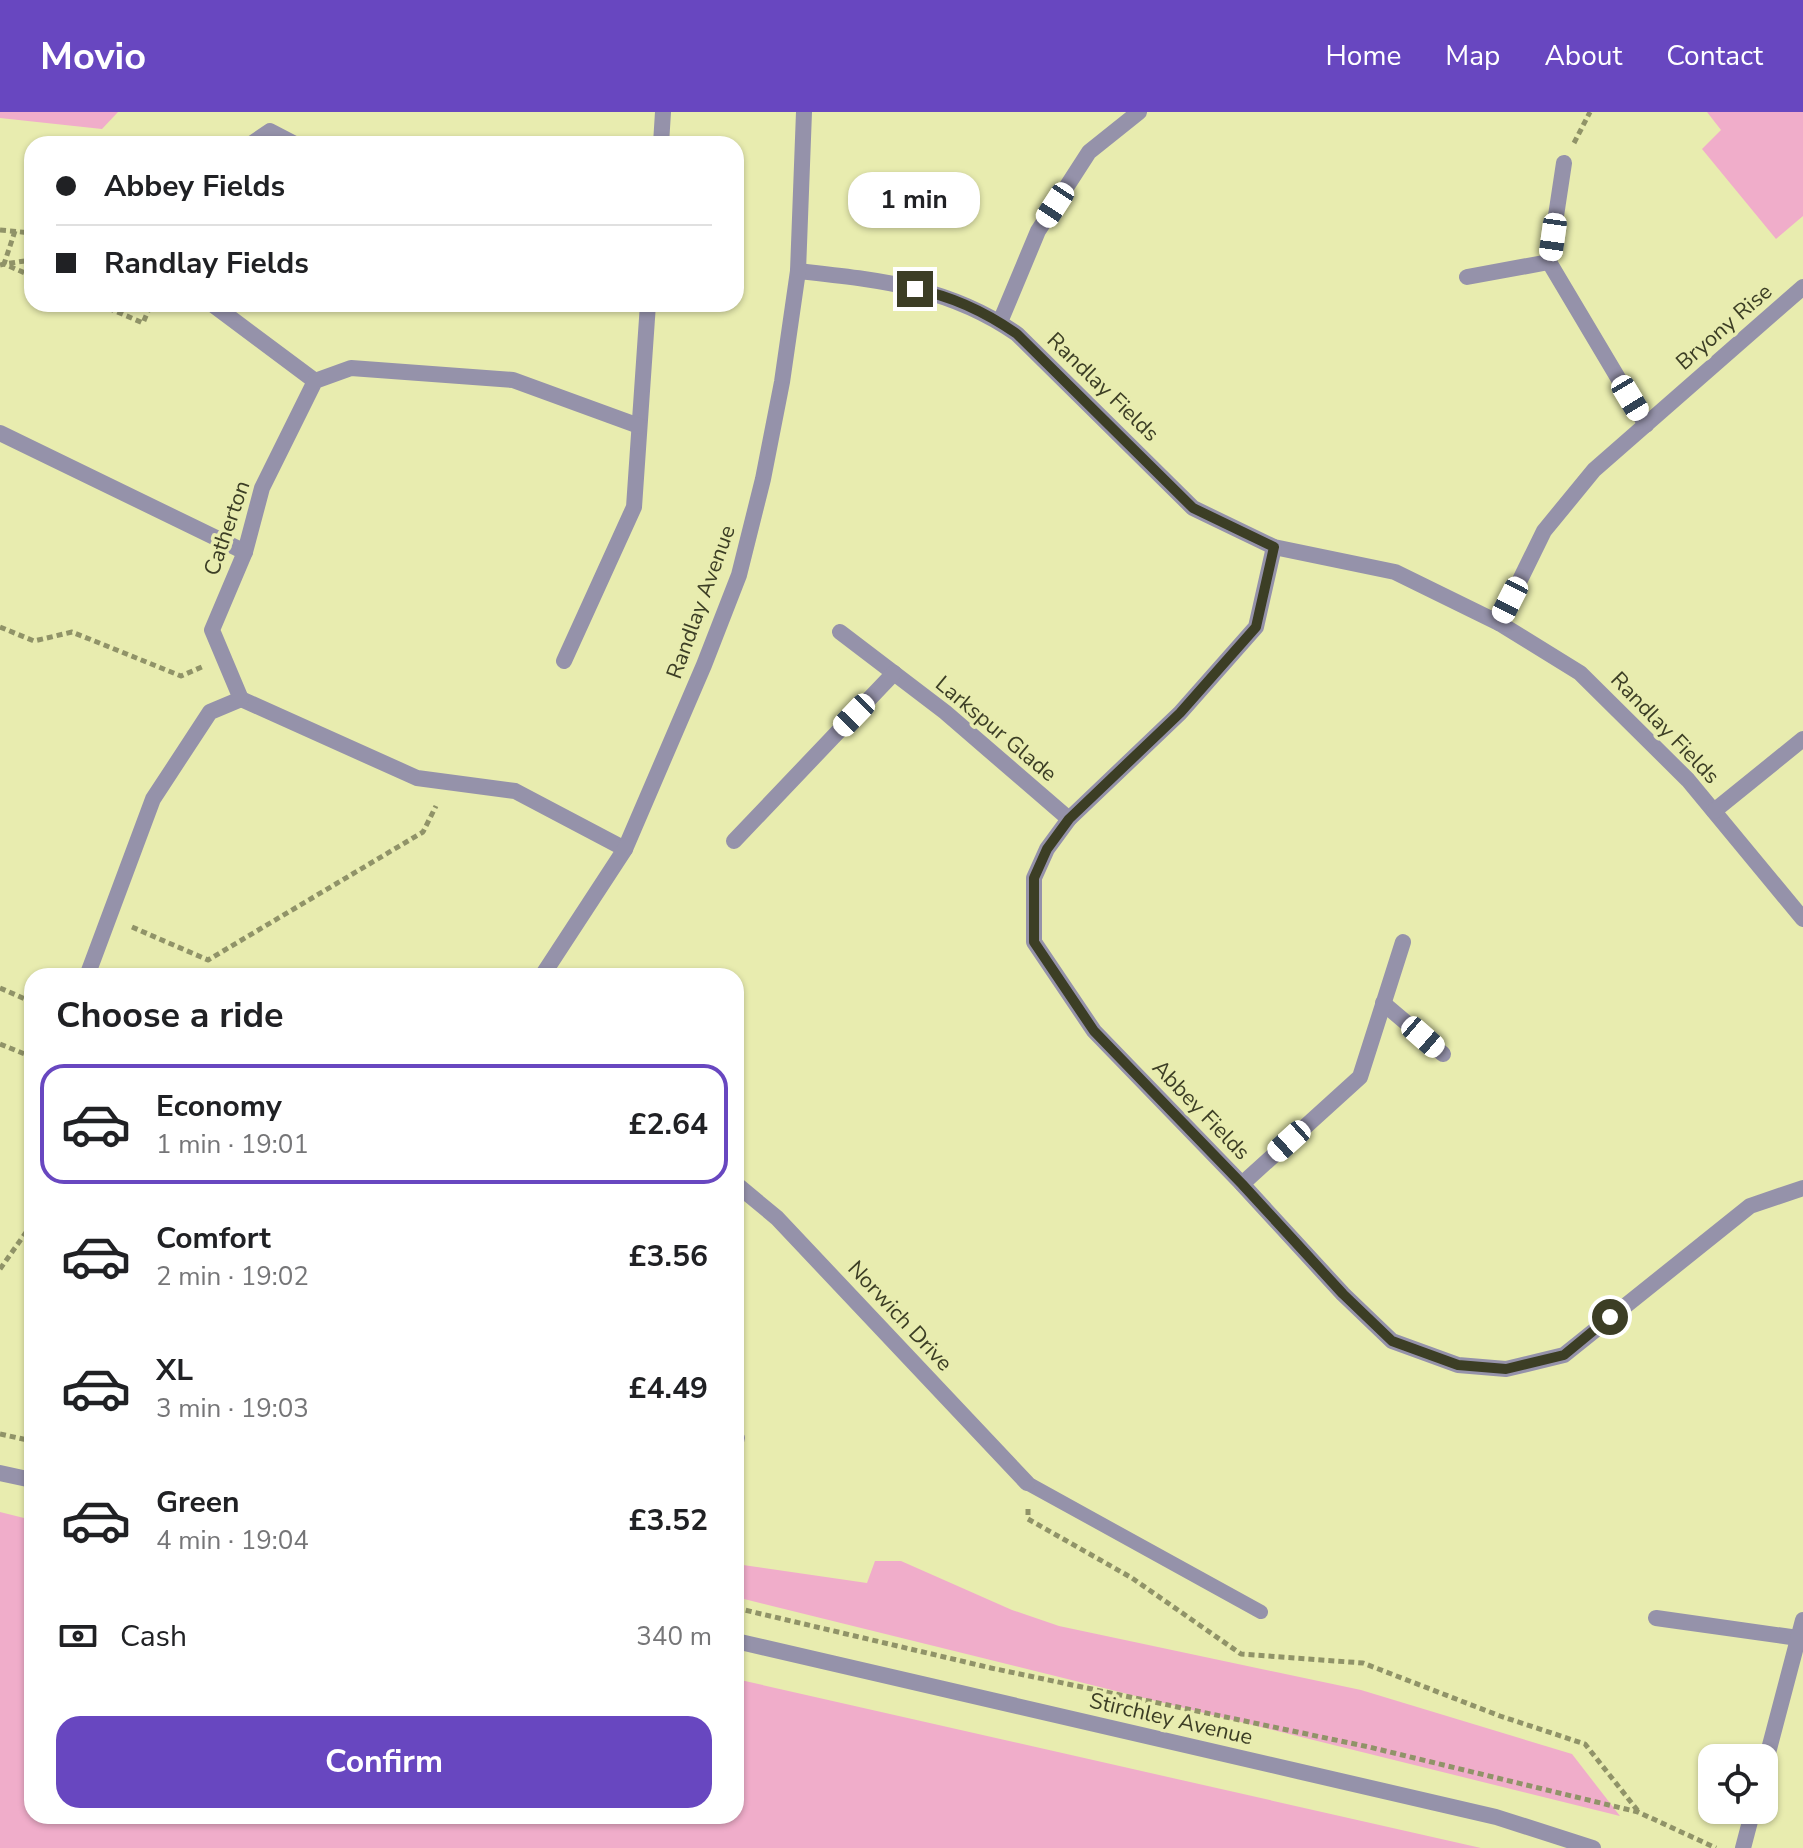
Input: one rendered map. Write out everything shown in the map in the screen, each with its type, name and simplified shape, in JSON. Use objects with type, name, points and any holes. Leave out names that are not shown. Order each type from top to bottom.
[{"type":"street","points":[[662,136],[663,112]]},
{"type":"street","name":"Randlay Avenue","points":[[547,968],[625,849],[739,575],[763,479],[782,382],[798,271],[804,112]]},
{"type":"street","points":[[1000,322],[1038,231],[1089,152],[1139,112]]},
{"type":"street","points":[[1564,163],[1549,262],[1646,425]]},
{"type":"street","points":[[1467,277],[1549,262]]},
{"type":"street","name":"Randlay Fields","points":[[798,271],[871,280],[938,293],[1000,322],[1017,334],[1193,508],[1274,547],[1395,572],[1499,623],[1580,673],[1688,780],[1803,919]]},
{"type":"street","name":"Bryony Rise","points":[[1499,623],[1544,531],[1594,470],[1803,287]]},
{"type":"street","points":[[223,312],[315,381],[351,368],[513,380],[639,426]]},
{"type":"street","points":[[564,661],[634,507],[647,312]]},
{"type":"street","name":"Catherton","points":[[241,699],[212,630],[245,552],[262,488],[315,381]]},
{"type":"street","points":[[0,433],[245,552]]},
{"type":"street","name":"Abbey Fields","points":[[1274,547],[1256,627],[1180,713],[1069,819],[1047,849],[1034,878],[1034,942],[1094,1031],[1343,1294],[1392,1341],[1458,1365],[1506,1369],[1564,1355],[1750,1206],[1803,1188]]},
{"type":"street","name":"Larkspur Glade","points":[[840,632],[945,712],[1069,819]]},
{"type":"street","points":[[734,841],[894,673]]},
{"type":"street","points":[[90,968],[153,799],[210,712],[241,699],[417,778],[515,791],[625,849]]},
{"type":"street","points":[[1714,811],[1803,739]]},
{"type":"street","points":[[1242,1184],[1360,1077],[1403,942]]},
{"type":"street","points":[[1383,1003],[1443,1054]]},
{"type":"street","name":"Norwich Drive","points":[[744,1191],[777,1218],[1027,1483]]},
{"type":"street","points":[[0,1473],[24,1478]]},
{"type":"street","points":[[1656,1618],[1798,1638]]},
{"type":"street","points":[[1770,1744],[1803,1620]]},
{"type":"street","name":"Stirchley Avenue","points":[[744,1643],[1496,1817],[1593,1848]]},
{"type":"street","points":[[1743,1848],[1749,1824]]},
{"type":"lane","points":[[1027,1483],[1261,1612]]},
{"type":"path","points":[[1564,163],[1590,112]]},
{"type":"path","points":[[0,230],[24,232]]},
{"type":"path","points":[[2,265],[15,231]]},
{"type":"path","points":[[2,265],[24,261]]},
{"type":"path","points":[[2,265],[24,273]]},
{"type":"path","points":[[118,312],[143,323],[148,312]]},
{"type":"path","points":[[0,627],[34,641],[72,632],[181,676],[223,658]]},
{"type":"path","points":[[109,917],[208,960],[423,832],[449,783]]},
{"type":"path","points":[[0,988],[24,998]]},
{"type":"path","points":[[0,1044],[24,1054]]},
{"type":"path","points":[[0,1269],[24,1235]]},
{"type":"path","points":[[0,1434],[24,1439]]},
{"type":"path","points":[[1027,1483],[1028,1519],[1132,1578],[1241,1654],[1363,1663],[1500,1716],[1585,1744],[1638,1812]]},
{"type":"path","points":[[744,1610],[991,1668],[1369,1747],[1638,1812],[1716,1848]]},
{"type":"shaded area","points":[[0,112],[118,112],[102,129],[0,118]]},
{"type":"shaded area","points":[[1707,112],[1803,112],[1803,216],[1776,239],[1702,149],[1721,130]]},
{"type":"shaded area","points":[[0,1512],[24,1518],[24,1824],[744,1824],[744,1681],[1481,1848],[0,1848]]},
{"type":"shaded area","points":[[875,1561],[901,1561],[1012,1610],[1059,1626],[1361,1690],[1572,1754],[1620,1816],[744,1599],[744,1565],[867,1583]]},
{"type":"route","points":[[915,289],[938,293],[1000,322],[1017,334],[1193,508],[1274,547],[1256,627],[1180,713],[1069,819],[1047,849],[1034,878],[1034,942],[1094,1031],[1343,1294],[1392,1341],[1458,1365],[1506,1369],[1564,1355],[1610,1317]]}]
